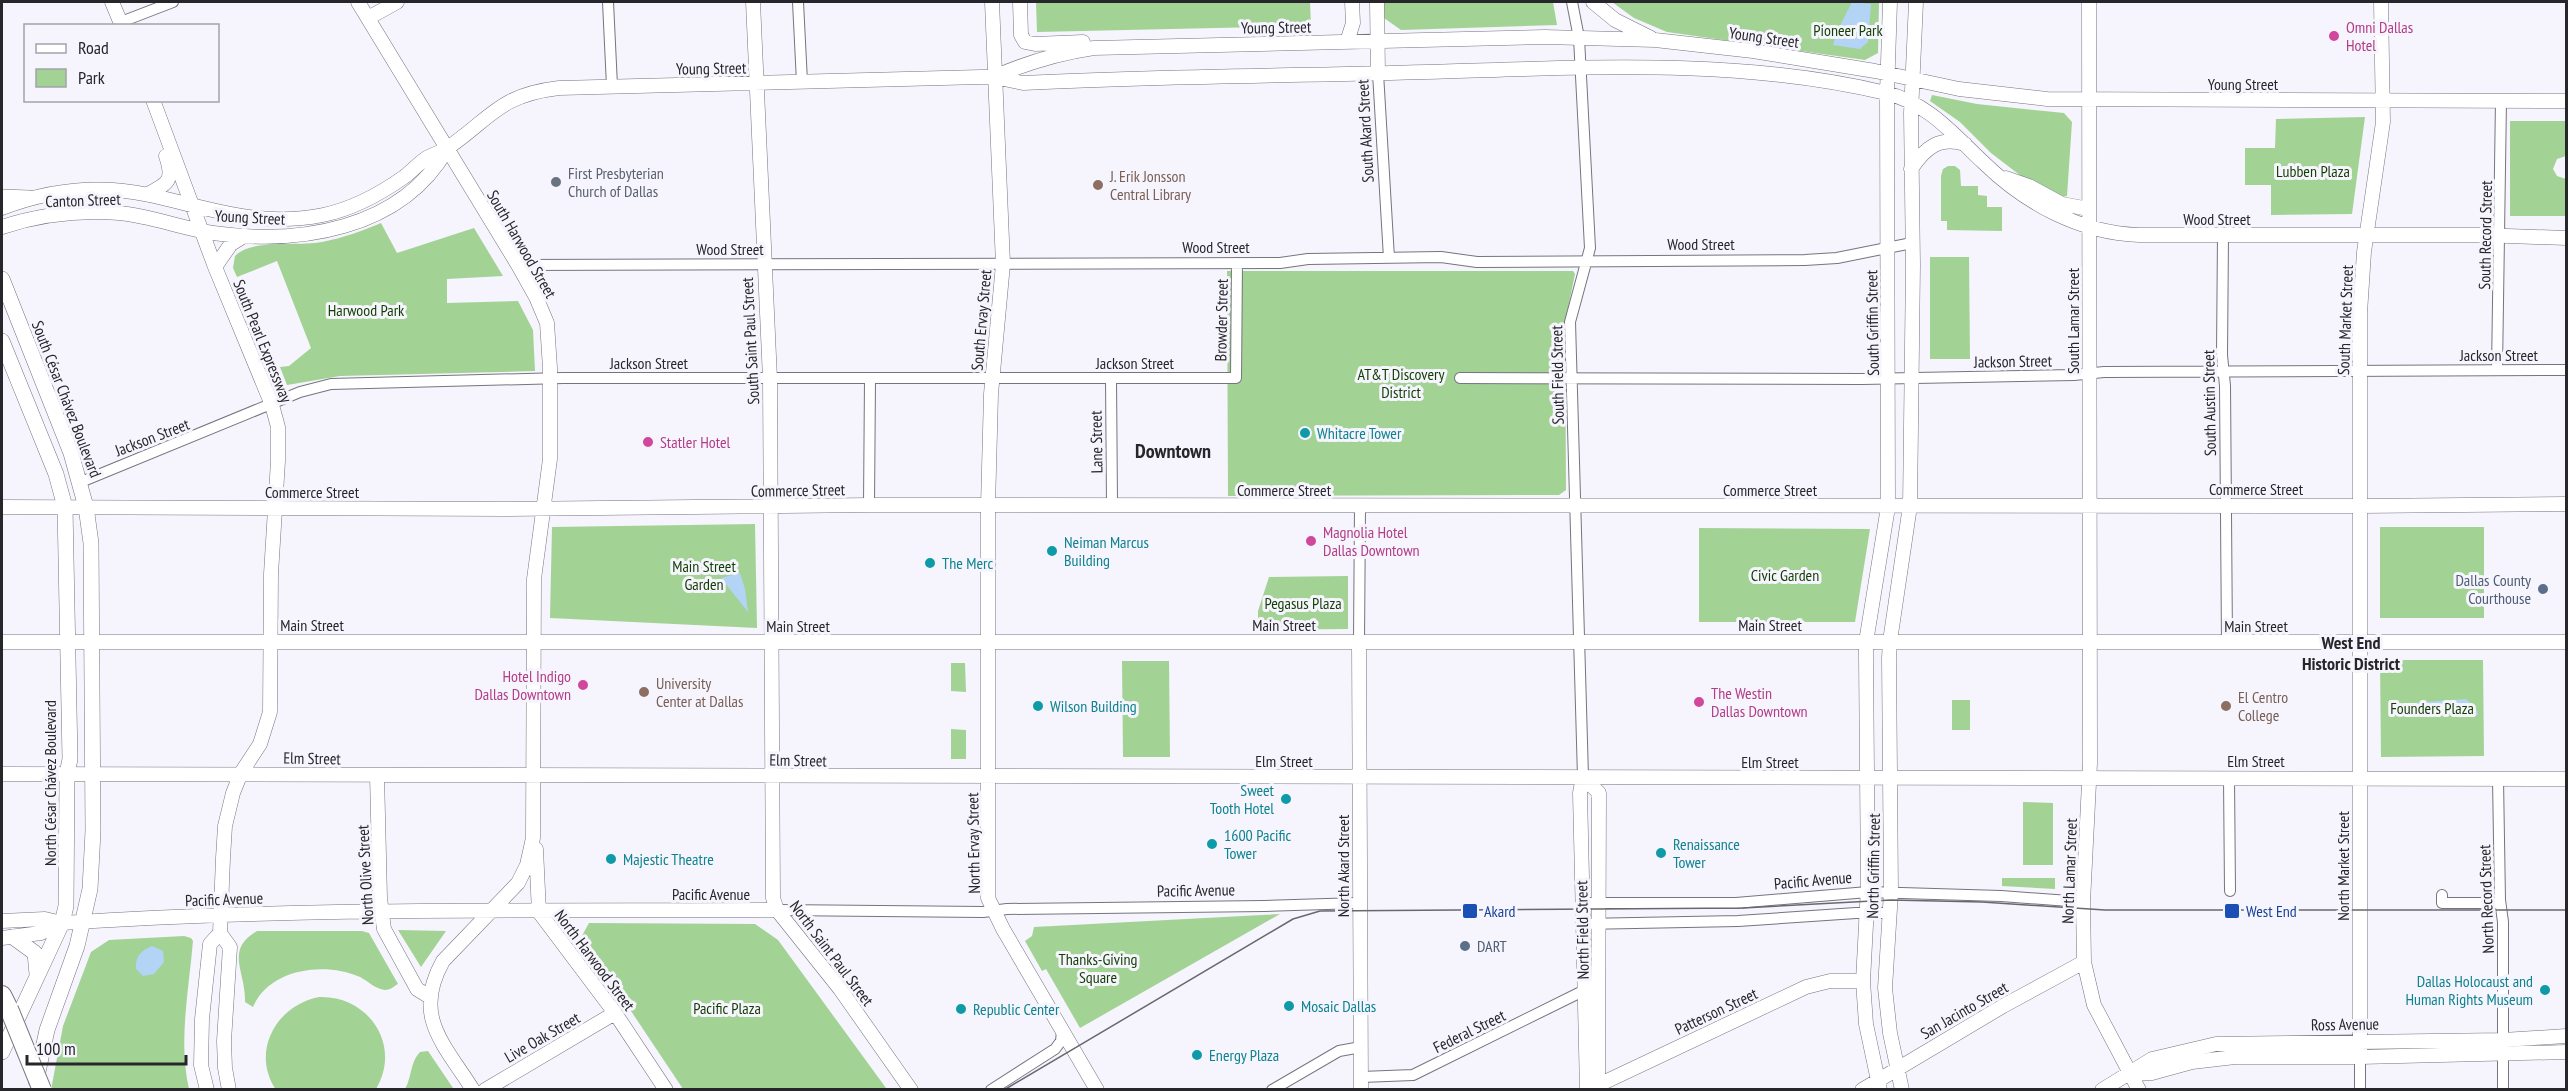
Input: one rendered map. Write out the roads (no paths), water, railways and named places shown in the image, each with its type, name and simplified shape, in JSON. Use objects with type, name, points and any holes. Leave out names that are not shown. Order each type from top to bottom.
[{"type":"highway","points":[[2,995],[42,1089]]},
{"type":"main road","points":[[112,2],[121,24]]},
{"type":"main road","name":"South Harwood Street","points":[[358,2],[518,265],[547,323],[550,459],[534,569],[533,641]]},
{"type":"main road","points":[[368,18],[397,2]]},
{"type":"main road","name":"South Saint Paul Street","points":[[753,2],[758,84],[763,266],[770,379],[771,642]]},
{"type":"main road","name":"South Ervay Street","points":[[989,640],[988,506],[993,380],[1003,264],[992,2]]},
{"type":"main road","points":[[1020,2],[1021,35],[1025,42],[1035,44],[1079,42],[1128,46]]},
{"type":"main road","points":[[1347,42],[1353,23],[1352,2]]},
{"type":"main road","name":"South Akard Street","points":[[1377,2],[1378,73]]},
{"type":"main road","points":[[1593,2],[1615,20],[1655,40]]},
{"type":"main road","name":"South Griffin Street","points":[[1866,642],[1888,507],[1887,74],[1890,2]]},
{"type":"main road","points":[[1890,642],[1910,506],[1911,100],[1916,2]]},
{"type":"main road","name":"South Lamar Street","points":[[2089,2],[2090,641]]},
{"type":"main road","name":"South Market Street","points":[[2361,642],[2360,313],[2366,235],[2383,122],[2381,2]]},
{"type":"main road","name":"Young Street","points":[[994,77],[1020,66],[1066,52],[1128,46],[1545,37],[1655,40],[1753,51],[2000,95],[2089,100],[2566,101]]},
{"type":"main road","name":"Young Street","points":[[195,207],[257,219],[285,220],[325,214],[356,204],[380,192],[430,156],[447,148],[495,109],[519,96],[550,89],[994,77],[1023,83],[1581,68],[1682,69],[1797,77],[1887,93],[1911,100]]},
{"type":"main road","name":"Wood Street","points":[[1911,100],[1952,130],[1998,176],[2038,204],[2089,226],[2126,235],[2566,238]]},
{"type":"main road","name":"South Pearl Expressway","points":[[154,102],[195,207],[215,267],[272,405],[278,427],[270,712],[260,744],[241,773],[233,793],[225,826],[220,933]]},
{"type":"main road","points":[[148,195],[165,185],[171,171],[160,138],[162,122]]},
{"type":"main road","points":[[1911,170],[1926,149],[1934,144],[1954,141],[1965,144]]},
{"type":"main road","name":"Young Street","points":[[202,231],[244,236],[321,233],[374,215],[412,191],[431,174],[447,148]]},
{"type":"main road","points":[[1998,176],[2030,186],[2062,204],[2089,208]]},
{"type":"main road","name":"Canton Street","points":[[2,208],[29,198],[69,191],[117,191],[148,195],[195,207]]},
{"type":"main road","points":[[2,197],[29,198]]},
{"type":"main road","name":"Canton Street","points":[[2,227],[52,215],[117,213],[202,231]]},
{"type":"main road","points":[[215,267],[231,244],[244,236]]},
{"type":"main road","name":"South César Chávez Boulevard","points":[[2,279],[81,482],[92,555],[92,641]]},
{"type":"main road","points":[[2,341],[56,474],[65,507],[68,642]]},
{"type":"main road","name":"Commerce Street","points":[[2,507],[542,509],[869,505],[1888,507],[2566,504]]},
{"type":"main road","name":"Main Street","points":[[2,642],[989,640],[2566,642]]},
{"type":"main road","name":"North Ervay Street","points":[[989,640],[988,898],[1097,1089]]},
{"type":"main road","points":[[35,1089],[49,1024],[84,922],[92,870],[92,641]]},
{"type":"main road","name":"North Harwood Street","points":[[430,997],[443,961],[511,893],[523,876],[533,838],[533,641]]},
{"type":"main road","name":"North Lamar Street","points":[[2090,641],[2090,778],[2084,902],[2084,962],[2094,1005],[2139,1089]]},
{"type":"main road","name":"North César Chávez Boulevard","points":[[62,923],[66,906],[67,774],[70,759],[68,642]]},
{"type":"main road","name":"North Saint Paul Street","points":[[771,642],[773,898],[777,910],[840,989],[911,1089]]},
{"type":"main road","name":"North Akard Street","points":[[1359,642],[1361,1083]]},
{"type":"main road","name":"North Griffin Street","points":[[1866,642],[1868,892],[1863,981],[1866,1024],[1879,1085]]},
{"type":"main road","name":"North Griffin Street","points":[[1890,642],[1892,892],[1885,988],[1890,1033],[1902,1089]]},
{"type":"main road","name":"North Market Street","points":[[2360,1057],[2361,642]]},
{"type":"main road","name":"Elm Street","points":[[2,774],[1360,778],[2566,778]]},
{"type":"main road","name":"North Olive Street","points":[[377,775],[381,912],[388,939],[417,989],[430,997]]},
{"type":"main road","name":"North Field Street","points":[[1583,777],[1580,793],[1582,903],[1585,990],[1593,1088]]},
{"type":"main road","name":"North Field Street","points":[[1583,777],[1599,793],[1593,1088]]},
{"type":"main road","name":"North Harwood Street","points":[[533,838],[536,846],[539,912],[615,1013],[666,1089]]},
{"type":"main road","name":"Pacific Avenue","points":[[2,921],[45,919],[62,923],[220,915],[381,912],[777,910]]},
{"type":"main road","points":[[2,1052],[62,923]]},
{"type":"main road","points":[[49,1024],[45,1015],[47,1002],[66,951],[62,923]]},
{"type":"main road","name":"Pacific Avenue","points":[[7,938],[41,933],[62,923]]},
{"type":"main road","points":[[207,1089],[201,1065],[202,1019],[210,944],[220,933],[230,947],[224,1041],[225,1068],[229,1089]]},
{"type":"main road","points":[[7,938],[35,953],[36,978]]},
{"type":"main road","name":"San Jacinto Street","points":[[1862,1089],[1879,1085],[1898,1068],[2003,1005],[2084,962]]},
{"type":"main road","name":"Patterson Street","points":[[1593,1088],[1817,983],[1863,981]]},
{"type":"main road","points":[[430,997],[433,1023],[473,1089]]},
{"type":"main road","name":"Live Oak Street","points":[[485,1089],[615,1013]]},
{"type":"main road","name":"Ross Avenue","points":[[2265,1049],[2360,1057],[2503,1047],[2566,1036]]},
{"type":"main road","name":"Ross Avenue","points":[[2102,1089],[2130,1074],[2152,1073],[2192,1062],[2265,1049],[2360,1041],[2566,1052]]},
{"type":"street","points":[[121,24],[173,2]]},
{"type":"street","points":[[608,2],[612,86]]},
{"type":"street","points":[[798,2],[802,82]]},
{"type":"street","name":"South Field Street","points":[[1572,2],[1579,38],[1590,235],[1590,248],[1570,322],[1579,642]]},
{"type":"street","name":"South Akard Street","points":[[1378,73],[1389,258]]},
{"type":"street","name":"South Record Street","points":[[2497,370],[2501,100]]},
{"type":"street","name":"South Austin Street","points":[[2223,235],[2226,642]]},
{"type":"street","name":"Wood Street","points":[[518,265],[1237,263],[1441,256],[1473,262],[1805,260],[1837,258],[1912,243]]},
{"type":"street","name":"Browder Street","points":[[1236,378],[1237,263]]},
{"type":"street","name":"Jackson Street","points":[[1460,378],[1889,379],[2224,371],[2566,370]]},
{"type":"street","name":"Jackson Street","points":[[81,482],[300,392],[331,384],[550,378],[993,380],[1236,378]]},
{"type":"street","name":"Lane Street","points":[[1111,378],[1112,505]]},
{"type":"street","points":[[869,505],[870,379]]},
{"type":"street","points":[[1359,642],[1360,507]]},
{"type":"street","name":"North Field Street","points":[[1579,642],[1583,777]]},
{"type":"street","points":[[2229,777],[2230,891]]},
{"type":"street","name":"North Record Street","points":[[2498,779],[2500,903],[2503,922],[2503,1089]]},
{"type":"street","name":"Pacific Avenue","points":[[1582,903],[1736,903],[1868,892],[2084,902]]},
{"type":"street","points":[[2442,895],[2442,903],[2500,903]]},
{"type":"street","name":"Pacific Avenue","points":[[777,910],[994,910],[1359,903]]},
{"type":"street","points":[[1583,924],[1768,920],[1890,913]]},
{"type":"street","name":"Federal Street","points":[[1361,1083],[1413,1075],[1585,990]]},
{"type":"street","points":[[991,1089],[1055,1048],[1060,1041],[1062,1031]]},
{"type":"street","points":[[1272,1089],[1339,1051],[1361,1047]]},
{"type":"street","name":"North Market Street","points":[[2360,1057],[2360,1089]]},
{"type":"water","points":[[1852,2],[1871,4],[1868,42],[1860,49],[1833,45]]},
{"type":"water","points":[[740,573],[745,589],[748,612],[721,578]]},
{"type":"water","points":[[2466,699],[2470,703],[2446,706],[2477,710],[2478,715],[2426,707],[2401,709],[2412,703]]},
{"type":"water","points":[[152,946],[163,951],[164,962],[154,974],[143,976],[136,969],[138,957]]},
{"type":"tram line","points":[[1004,1090],[1293,919],[1320,911],[1743,908],[1891,900],[1982,902],[2105,910],[2566,910]]},
{"type":"place","name":"Omni Dallas Hotel","points":[[2334,36]]},
{"type":"place","name":"First Presbyterian Church of Dallas","points":[[556,182]]},
{"type":"place","name":"J. Erik Jonsson Central Library","points":[[1098,185]]},
{"type":"place","name":"Whitacre Tower","points":[[1305,433]]},
{"type":"place","name":"Statler Hotel","points":[[648,442]]},
{"type":"place","name":"Magnolia Hotel Dallas Downtown","points":[[1311,541]]},
{"type":"place","name":"Neiman Marcus Building","points":[[1052,551]]},
{"type":"place","name":"The Merc","points":[[930,563]]},
{"type":"place","name":"Dallas County Courthouse","points":[[2543,589]]},
{"type":"place","name":"Hotel Indigo Dallas Downtown","points":[[583,685]]},
{"type":"place","name":"University Center at Dallas","points":[[644,692]]},
{"type":"place","name":"The Westin Dallas Downtown","points":[[1699,702]]},
{"type":"place","name":"Wilson Building","points":[[1038,706]]},
{"type":"place","name":"El Centro College","points":[[2226,706]]},
{"type":"place","name":"Sweet Tooth Hotel","points":[[1286,799]]},
{"type":"place","name":"1600 Pacific Tower","points":[[1212,844]]},
{"type":"place","name":"Renaissance Tower","points":[[1661,853]]},
{"type":"place","name":"Majestic Theatre","points":[[611,859]]},
{"type":"place","name":"Akard","points":[[1470,911]]},
{"type":"place","name":"West End","points":[[2232,911]]},
{"type":"place","name":"DART","points":[[1465,946]]},
{"type":"place","name":"Dallas Holocaust and Human Rights Museum","points":[[2545,990]]},
{"type":"place","name":"Mosaic Dallas","points":[[1289,1006]]},
{"type":"place","name":"Republic Center","points":[[961,1009]]},
{"type":"place","name":"Energy Plaza","points":[[1197,1055]]},
{"type":"district","name":"Downtown","points":[[1173,451]]},
{"type":"district","name":"West End Historic District","points":[[2351,652]]},
{"type":"park label","name":"Pioneer Park","points":[[1848,30]]},
{"type":"park label","name":"Lubben Plaza","points":[[2313,171]]},
{"type":"park label","name":"Harwood Park","points":[[366,310]]},
{"type":"park label","name":"AT&T Discovery District","points":[[1401,383]]},
{"type":"park label","name":"Main Street Garden","points":[[704,575]]},
{"type":"park label","name":"Civic Garden","points":[[1785,575]]},
{"type":"park label","name":"Pegasus Plaza","points":[[1303,603]]},
{"type":"park label","name":"Founders Plaza","points":[[2432,708]]},
{"type":"park label","name":"Thanks-Giving Square","points":[[1098,968]]},
{"type":"park label","name":"Pacific Plaza","points":[[727,1008]]}]
